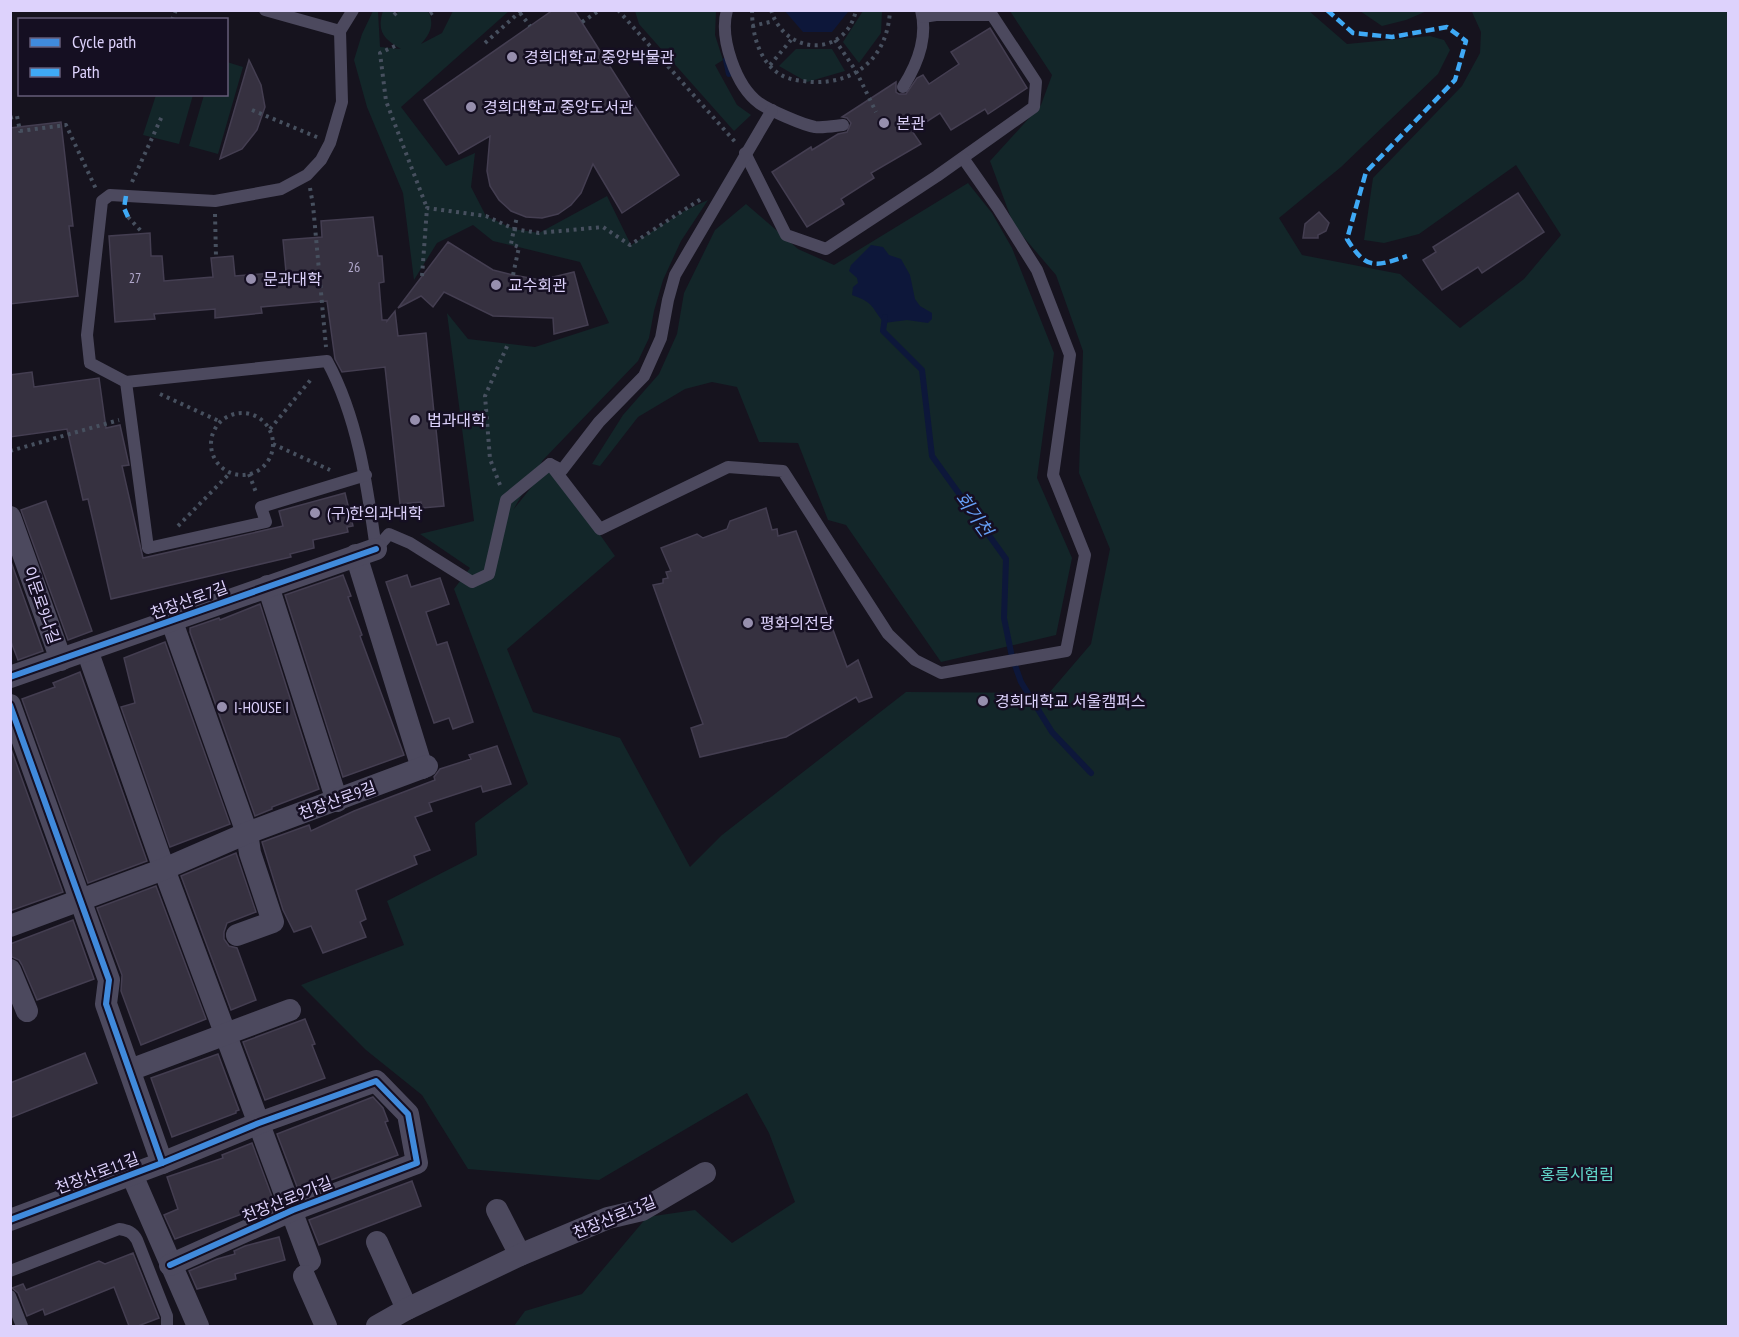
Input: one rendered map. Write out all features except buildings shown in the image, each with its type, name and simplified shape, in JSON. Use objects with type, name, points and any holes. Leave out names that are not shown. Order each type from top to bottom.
[{"type":"street","name":"이문로9나길","points":[[10,517],[61,660]]},
{"type":"street","name":"천장산로7길","points":[[10,677],[366,552]]},
{"type":"street","name":"천장산로9길","points":[[10,926],[164,869],[247,833],[425,767],[366,552]]},
{"type":"street","points":[[268,586],[337,801]]},
{"type":"street","name":"천장산로7길","points":[[172,622],[247,833]]},
{"type":"street","points":[[87,650],[164,869]]},
{"type":"street","points":[[10,705],[109,980],[106,1004],[162,1163]]},
{"type":"street","points":[[237,935],[273,922],[250,853],[247,833]]},
{"type":"street","name":"천장산로9가길","points":[[164,869],[293,1210],[307,1269],[326,1326]]},
{"type":"street","points":[[10,970],[27,1011]]},
{"type":"street","points":[[130,1070],[290,1010]]},
{"type":"street","name":"천장산로9가길","points":[[170,1265],[293,1210],[417,1163],[408,1114],[376,1081],[259,1123]]},
{"type":"street","name":"천장산로11길","points":[[10,1220],[132,1175],[259,1123]]},
{"type":"street","name":"천장산로13길","points":[[377,1326],[407,1309],[520,1255],[608,1218],[642,1210],[705,1173]]},
{"type":"street","points":[[132,1175],[198,1326]]},
{"type":"street","points":[[497,1210],[520,1255]]},
{"type":"street","points":[[377,1242],[407,1309]]},
{"type":"lane","points":[[265,10],[340,31]]},
{"type":"lane","points":[[353,10],[340,31],[342,102],[330,143],[321,160],[307,175],[281,189],[214,201],[110,195],[102,201],[87,335],[90,363],[129,382],[327,361],[339,383],[366,474],[366,552]]},
{"type":"lane","points":[[727,10],[727,48],[738,77],[758,102],[815,127],[843,125]]},
{"type":"lane","points":[[745,153],[786,235],[826,249],[963,158],[1034,107],[1036,82],[992,15],[922,14],[922,45],[914,71],[903,87]]},
{"type":"lane","points":[[550,464],[562,470],[599,422],[644,376],[661,338],[675,275],[772,110]]},
{"type":"lane","points":[[550,464],[600,529],[728,467],[783,471],[888,634],[915,660],[940,673],[1066,651],[1085,555],[1053,475],[1070,356],[1037,270],[963,158]]},
{"type":"lane","points":[[129,382],[131,416],[148,548],[266,522],[261,507],[366,474]]},
{"type":"lane","points":[[366,552],[389,534],[410,543],[472,582],[489,574],[506,500],[550,464]]},
{"type":"lane","points":[[10,1271],[124,1229],[134,1234],[137,1240],[167,1316],[167,1326]]},
{"type":"lane","points":[[10,1296],[22,1326]]},
{"type":"path","points":[[394,15],[399,10]]},
{"type":"path","points":[[430,14],[436,10]]},
{"type":"path","points":[[582,22],[600,10]]},
{"type":"path","points":[[618,10],[745,153]]},
{"type":"path","points":[[752,10],[752,26],[757,46],[770,65],[781,75],[807,82],[828,82],[847,77],[867,65],[881,48],[889,27],[890,10]]},
{"type":"path","points":[[771,10],[774,21],[781,32],[791,40],[805,45],[820,45],[835,40],[847,31],[856,10]]},
{"type":"path","points":[[485,43],[521,12],[530,26]]},
{"type":"path","points":[[752,26],[774,21]]},
{"type":"path","points":[[770,65],[791,40]]},
{"type":"path","points":[[835,40],[856,71],[876,111]]},
{"type":"path","points":[[395,46],[380,54],[386,101],[427,208],[422,276]]},
{"type":"path","points":[[252,110],[330,143]]},
{"type":"path","points":[[10,118],[16,116],[20,131],[66,124],[102,201]]},
{"type":"path","points":[[126,196],[162,116]]},
{"type":"path","points":[[427,208],[486,216],[514,229],[539,233],[603,227],[630,245],[708,194]]},
{"type":"path","points":[[214,201],[216,257]]},
{"type":"path","points":[[270,429],[327,361],[313,205]]},
{"type":"path","points":[[128,217],[141,231],[140,233]]},
{"type":"path","points":[[513,275],[519,247],[511,244],[517,217]]},
{"type":"path","points":[[506,500],[490,459],[485,396],[508,344]]},
{"type":"path","points":[[129,382],[219,422]]},
{"type":"path","points":[[246,412],[255,415],[270,429],[273,444],[271,454],[259,470],[240,475],[221,468],[211,451],[210,441],[219,422],[236,413],[246,412]]},
{"type":"path","points":[[10,451],[131,416]]},
{"type":"path","points":[[273,444],[351,479]]},
{"type":"path","points":[[159,545],[230,473]]},
{"type":"path","points":[[249,474],[261,507]]},
{"type":"green space","name":"홍릉시험림","points":[[373,11],[378,11],[380,47],[401,49],[386,39],[381,30],[383,11],[395,11],[395,15],[399,11],[428,11],[431,20],[430,29],[421,44],[442,33],[453,11],[509,11],[401,107],[446,166],[475,153],[471,187],[486,216],[514,229],[539,233],[607,196],[631,245],[684,211],[708,200],[681,241],[663,280],[649,338],[638,361],[543,460],[513,510],[550,464],[615,556],[507,649],[533,712],[620,738],[690,867],[722,835],[906,692],[1049,693],[1091,644],[1110,549],[1079,473],[1083,351],[1056,275],[1014,226],[990,161],[1041,105],[1052,75],[1010,11],[1309,11],[1347,44],[1430,36],[1444,40],[1450,50],[1438,74],[1341,167],[1279,218],[1302,255],[1400,274],[1460,328],[1524,279],[1561,235],[1516,165],[1419,234],[1384,243],[1364,240],[1373,178],[1462,86],[1480,53],[1481,32],[1472,12],[1469,11],[1728,11],[1728,1326],[514,1326],[525,1311],[582,1294],[647,1217],[695,1210],[732,1243],[795,1202],[769,1133],[747,1093],[599,1180],[468,1169],[422,1095],[366,1050],[301,985],[404,945],[387,901],[477,855],[475,823],[528,784],[454,589],[470,568],[420,534],[474,521],[447,313],[468,339],[535,347],[609,323],[580,262],[493,241],[473,225],[437,243],[414,280],[403,193],[367,107],[354,60],[362,34]]},
{"type":"green space","points":[[635,11],[716,11],[715,35],[723,60],[715,65],[737,105],[751,115],[734,131],[639,24]]},
{"type":"green space","points":[[863,11],[882,11],[881,33],[859,63],[843,42]]},
{"type":"green space","points":[[1360,11],[1427,11],[1406,20],[1382,26]]},
{"type":"green space","points":[[796,49],[832,49],[845,71],[807,82],[779,66]]},
{"type":"green space","points":[[228,62],[243,67],[218,154],[189,146],[204,96],[228,96]]},
{"type":"green space","points":[[156,96],[193,96],[179,144],[143,135]]},
{"type":"green space","points":[[968,183],[992,213],[1012,248],[1054,353],[1037,478],[1072,558],[1056,635],[941,662],[846,525],[828,520],[798,443],[759,442],[737,387],[712,382],[685,389],[638,417],[600,466],[592,464],[623,415],[659,374],[677,334],[684,293],[715,230],[746,204],[798,249],[834,265]]},
{"type":"water","points":[[784,10],[848,10],[848,12],[832,32],[803,32]]},
{"type":"water","points":[[871,245],[883,247],[889,255],[901,259],[910,275],[915,299],[920,306],[932,313],[932,319],[928,323],[907,320],[884,323],[874,308],[864,300],[852,295],[853,287],[858,283],[857,278],[849,271],[851,265]]},
{"type":"waterway","name":"회기천","points":[[726,60],[729,74]]},
{"type":"waterway","name":"회기천","points":[[885,317],[883,331],[922,370],[932,456],[1006,559],[1004,618],[1012,657],[1021,682],[1052,732],[1091,773]]},
{"type":"marked path","points":[[1327,10],[1353,33],[1392,37],[1447,27],[1466,41],[1455,80],[1366,172],[1347,239],[1360,256],[1372,263],[1379,264],[1407,256]]},
{"type":"marked path","points":[[126,196],[124,208],[128,217]]},
{"type":"cycle path","points":[[10,677],[376,549]]},
{"type":"cycle path","points":[[10,705],[109,980],[106,1004],[162,1163]]},
{"type":"cycle path","points":[[10,1220],[162,1163],[259,1123],[376,1081],[408,1114],[417,1163],[293,1210],[170,1265]]},
{"type":"place","name":"경희대학교 중앙박물관","points":[[512,57]]},
{"type":"place","name":"경희대학교 중앙도서관","points":[[471,107]]},
{"type":"place","name":"본관","points":[[884,123]]},
{"type":"place","name":"문과대학","points":[[251,279]]},
{"type":"place","name":"교수회관","points":[[496,285]]},
{"type":"place","name":"법과대학","points":[[415,420]]},
{"type":"place","name":"(구)한의과대학","points":[[315,513]]},
{"type":"place","name":"평화의전당","points":[[748,623]]},
{"type":"place","name":"경희대학교 서울캠퍼스","points":[[983,701]]},
{"type":"place","name":"I-HOUSE I","points":[[222,707]]}]
